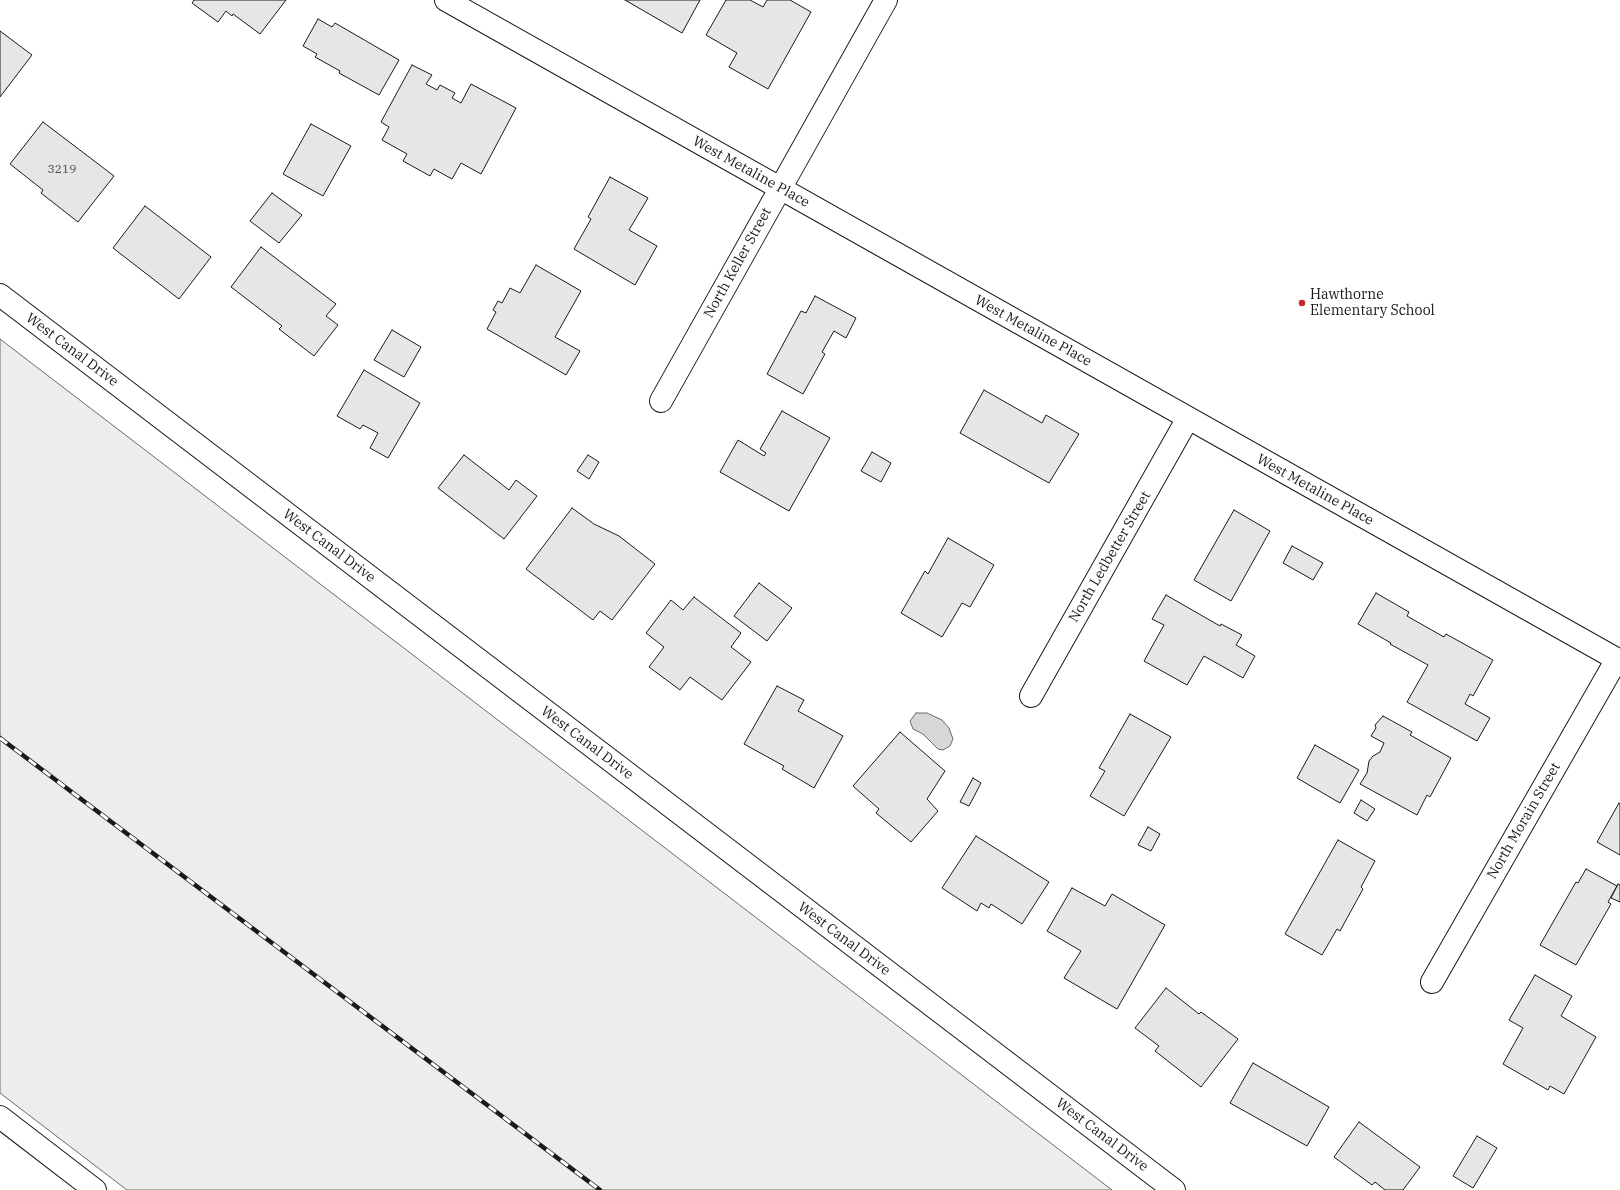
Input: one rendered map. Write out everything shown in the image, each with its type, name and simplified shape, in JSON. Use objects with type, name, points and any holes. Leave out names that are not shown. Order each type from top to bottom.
[{"type":"street","name":"West Metaline Place","points":[[446,0],[1618,660]]},
{"type":"street","name":"North Keller Street","points":[[661,401],[886,0]]},
{"type":"street","name":"West Canal Drive","points":[[0,295],[1174,1190]]},
{"type":"street","name":"North Ledbetter Street","points":[[1031,696],[1188,418]]},
{"type":"street","name":"North Morain Street","points":[[1432,982],[1618,660]]},
{"type":"street","points":[[0,1117],[95,1190]]},
{"type":"shaded area","points":[[0,339],[1112,1190],[127,1190],[0,1093]]},
{"type":"shaded area","points":[[916,713],[927,713],[942,720],[949,728],[953,739],[950,746],[943,750],[938,749],[923,734],[913,729],[910,721]]},
{"type":"building","points":[[194,0],[286,0],[260,34],[233,14],[232,16],[226,11],[218,22],[192,3]]},
{"type":"building","points":[[625,0],[700,0],[682,33]]},
{"type":"building","points":[[726,0],[750,0],[763,7],[767,0],[790,0],[811,12],[768,89],[729,67],[737,53],[706,35]]},
{"type":"building","points":[[318,19],[332,27],[335,23],[399,60],[379,95],[339,73],[340,71],[315,57],[317,54],[303,46]]},
{"type":"building","points":[[0,31],[32,55],[0,97]]},
{"type":"building","points":[[412,65],[432,75],[426,84],[437,90],[440,85],[455,93],[452,98],[461,103],[471,84],[516,108],[481,174],[461,163],[452,179],[434,169],[430,176],[403,161],[407,154],[382,140],[389,127],[381,122]]},
{"type":"building","points":[[43,122],[114,176],[78,222],[41,193],[43,190],[10,164]]},
{"type":"building","points":[[311,124],[351,146],[323,196],[283,174]]},
{"type":"building","points":[[610,177],[648,198],[629,230],[657,246],[635,285],[574,249],[591,219],[588,217]]},
{"type":"building","points":[[272,193],[302,215],[279,243],[250,221]]},
{"type":"building","points":[[145,206],[211,257],[179,299],[113,248]]},
{"type":"building","points":[[261,247],[336,304],[326,316],[338,325],[314,356],[279,329],[282,326],[231,287]]},
{"type":"building","points":[[536,265],[581,291],[555,337],[580,351],[566,375],[487,329],[496,312],[493,310],[498,301],[502,303],[510,288],[520,293]]},
{"type":"building","points":[[815,296],[856,318],[846,338],[834,331],[822,352],[825,354],[803,394],[767,374],[801,311],[806,313]]},
{"type":"building","points":[[392,330],[421,347],[404,377],[374,360]]},
{"type":"building","points":[[364,370],[420,403],[388,458],[370,448],[378,433],[363,425],[360,429],[337,416]]},
{"type":"building","points":[[984,390],[1042,423],[1046,415],[1079,434],[1049,483],[960,433]]},
{"type":"building","points":[[782,411],[830,438],[789,511],[720,472],[738,440],[764,456],[766,453],[760,449]]},
{"type":"building","points":[[872,452],[891,463],[881,482],[861,471]]},
{"type":"building","points":[[464,455],[509,490],[516,480],[537,496],[504,539],[438,488]]},
{"type":"building","points":[[588,455],[599,462],[589,479],[577,471]]},
{"type":"building","points":[[572,508],[594,524],[619,536],[655,564],[612,620],[600,611],[593,620],[526,569]]},
{"type":"building","points":[[1234,510],[1270,531],[1231,601],[1194,580]]},
{"type":"building","points":[[948,538],[994,565],[970,607],[962,603],[942,637],[901,613],[925,571],[928,574]]},
{"type":"building","points":[[1292,546],[1323,563],[1313,580],[1283,563]]},
{"type":"building","points":[[759,583],[792,608],[767,641],[734,616]]},
{"type":"building","points":[[1376,593],[1409,612],[1407,616],[1444,637],[1446,634],[1493,660],[1473,696],[1470,694],[1465,704],[1490,718],[1477,741],[1407,702],[1428,665],[1358,624]]},
{"type":"building","points":[[1166,595],[1220,626],[1221,624],[1242,635],[1236,645],[1255,656],[1243,678],[1204,656],[1187,685],[1144,661],[1164,625],[1152,619]]},
{"type":"building","points":[[694,597],[741,633],[731,647],[751,662],[722,700],[690,677],[680,690],[649,667],[664,647],[646,633],[671,600],[683,610]]},
{"type":"building","points":[[777,686],[804,700],[798,711],[843,736],[814,788],[782,769],[784,766],[744,744]]},
{"type":"building","points":[[1130,714],[1171,737],[1124,816],[1090,796],[1105,771],[1099,768]]},
{"type":"building","points":[[1383,716],[1412,732],[1410,735],[1451,758],[1430,797],[1427,795],[1417,815],[1360,784],[1367,773],[1369,761],[1373,756],[1380,752],[1384,743],[1371,736],[1376,728],[1375,725]]},
{"type":"building","points":[[900,732],[945,771],[927,799],[938,811],[911,842],[876,813],[879,809],[853,786]]},
{"type":"building","points":[[1315,745],[1359,770],[1340,803],[1297,778]]},
{"type":"building","points":[[973,778],[981,783],[969,806],[960,802]]},
{"type":"building","points":[[1361,800],[1375,809],[1367,821],[1354,813]]},
{"type":"building","points":[[1619,803],[1620,804],[1620,855],[1597,842]]},
{"type":"building","points":[[1148,827],[1160,834],[1151,851],[1138,845]]},
{"type":"building","points":[[976,836],[1049,882],[1022,924],[991,904],[989,908],[981,903],[977,911],[942,888]]},
{"type":"building","points":[[1338,840],[1375,861],[1361,887],[1363,889],[1340,931],[1337,929],[1322,955],[1285,934]]},
{"type":"building","points":[[1586,869],[1617,886],[1608,902],[1611,904],[1576,965],[1540,945],[1576,882],[1578,883]]},
{"type":"building","points":[[1618,884],[1620,885],[1620,902],[1611,898]]},
{"type":"building","points":[[1072,888],[1105,906],[1112,894],[1165,925],[1117,1009],[1064,978],[1081,951],[1047,931]]},
{"type":"building","points":[[1535,975],[1572,996],[1561,1016],[1596,1037],[1564,1094],[1550,1086],[1548,1090],[1503,1064],[1523,1028],[1509,1020]]},
{"type":"building","points":[[1166,988],[1199,1014],[1201,1012],[1238,1039],[1201,1087],[1155,1051],[1159,1046],[1135,1028]]},
{"type":"building","points":[[1253,1063],[1329,1107],[1307,1146],[1230,1103]]},
{"type":"building","points":[[1359,1122],[1420,1167],[1403,1190],[1385,1190],[1375,1182],[1372,1185],[1334,1157]]},
{"type":"building","points":[[1477,1136],[1497,1148],[1473,1188],[1453,1176]]},
{"type":"railway","points":[[0,738],[600,1190]]},
{"type":"place","name":"Hawthorne Elementary School","points":[[1302,303]]}]
